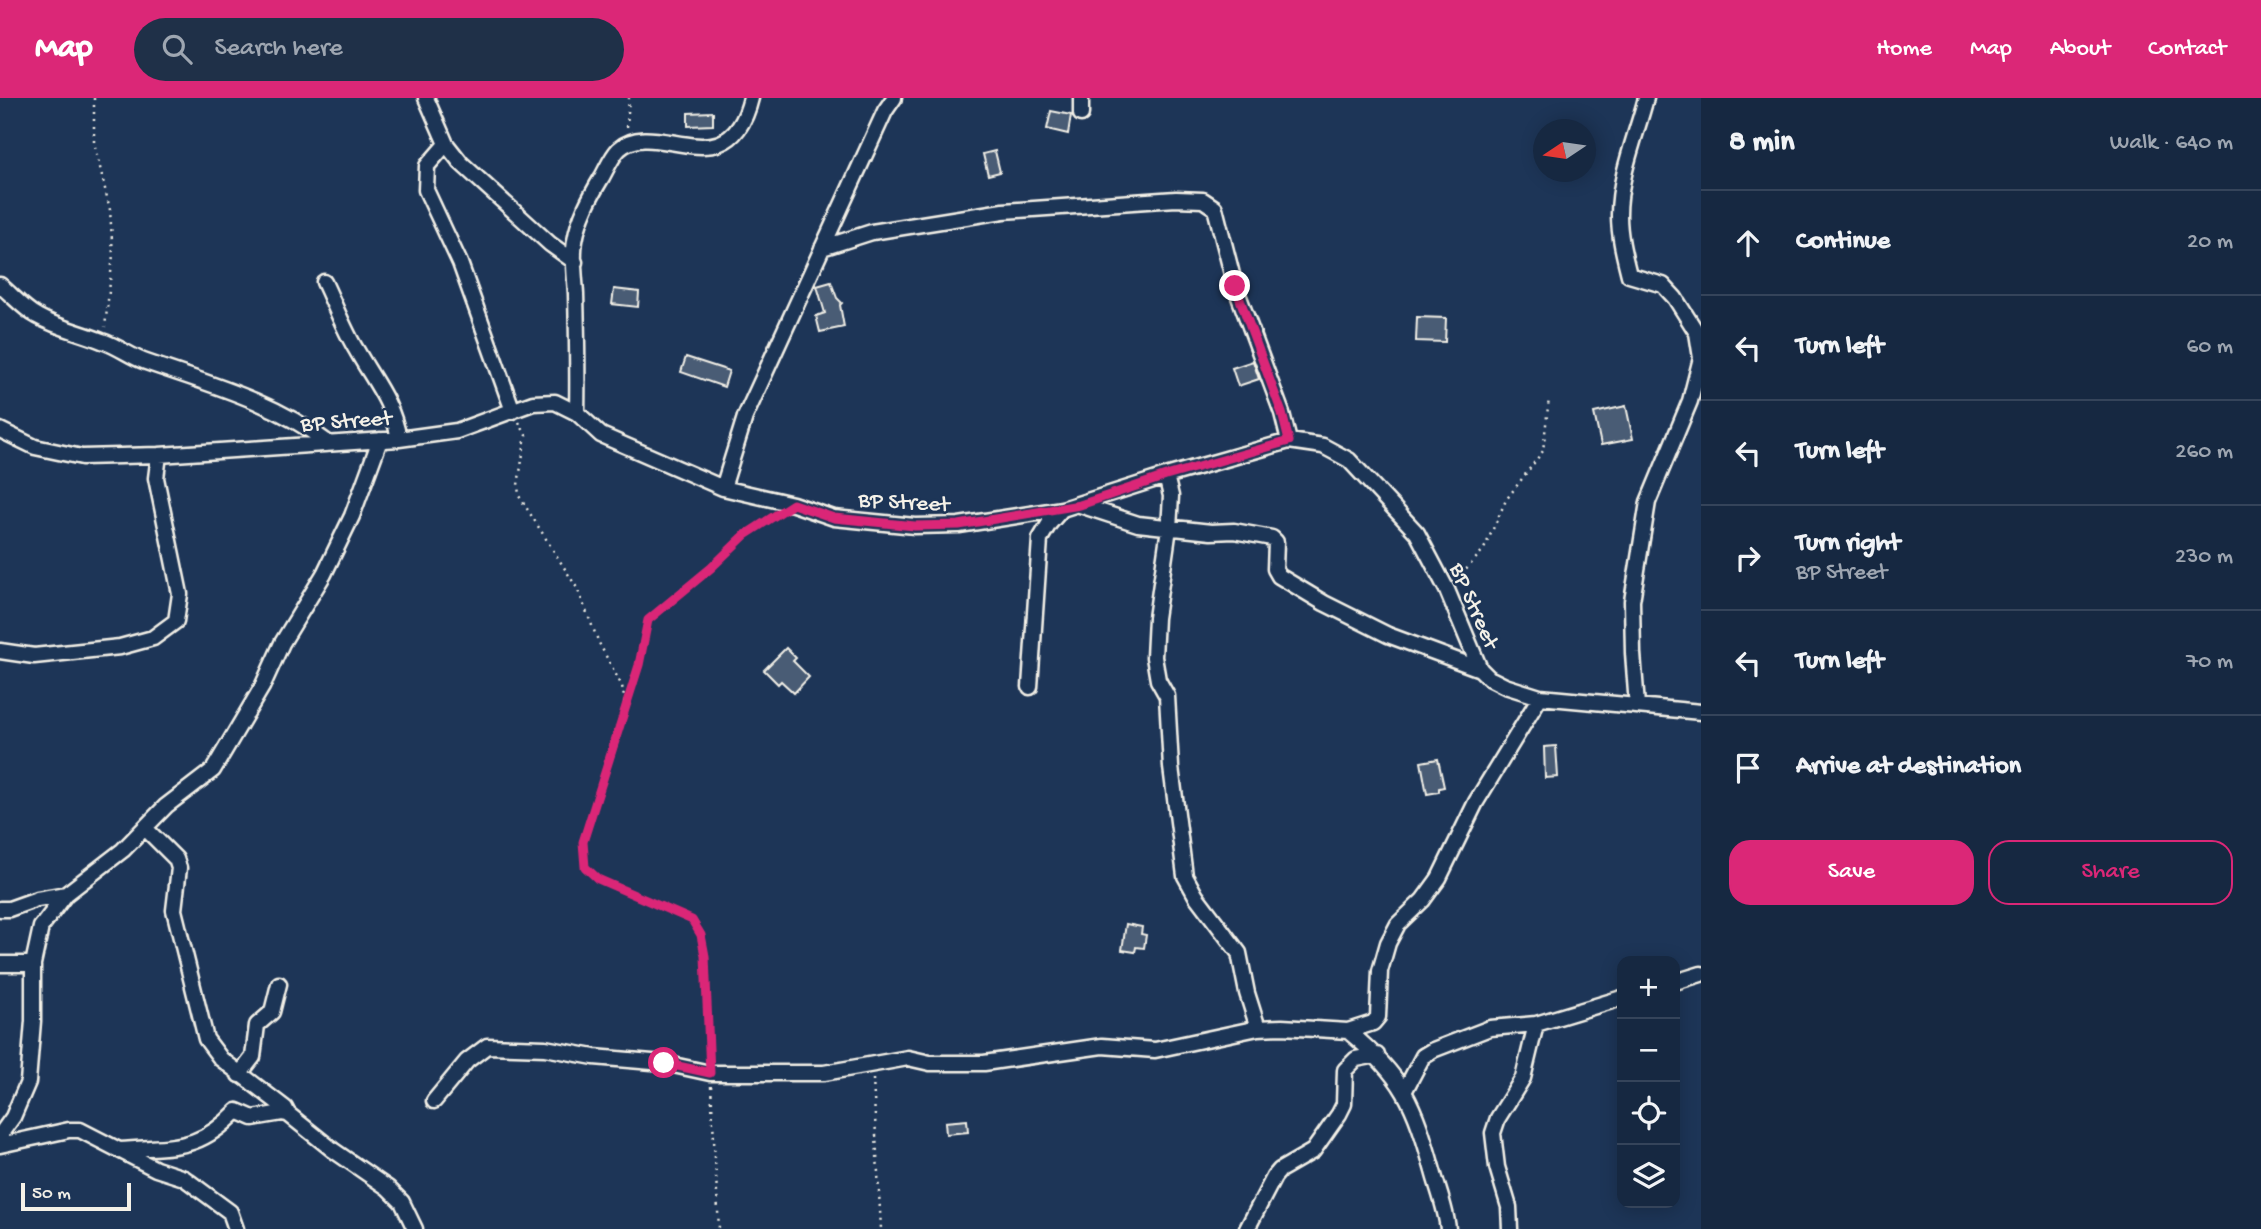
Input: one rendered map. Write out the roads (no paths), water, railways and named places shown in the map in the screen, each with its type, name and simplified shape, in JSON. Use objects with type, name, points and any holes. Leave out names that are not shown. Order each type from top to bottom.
[{"type":"street","points":[[426,98],[446,144],[461,163],[550,244],[575,262]]},
{"type":"street","points":[[578,412],[575,242],[586,203],[617,150],[626,144],[648,139],[700,147],[719,144],[735,133],[747,113],[751,98]]},
{"type":"street","points":[[723,488],[745,417],[885,111],[894,98]]},
{"type":"street","points":[[1081,98],[1081,114]]},
{"type":"street","points":[[1637,706],[1632,601],[1648,502],[1695,400],[1701,358],[1697,333],[1675,298],[1663,285],[1629,275],[1620,239],[1619,213],[1623,182],[1646,98]]},
{"type":"street","points":[[446,144],[427,166],[426,190],[460,263],[513,411]]},
{"type":"street","points":[[822,248],[872,232],[1003,211],[1176,199],[1203,200],[1215,208],[1235,286],[1282,413],[1289,441]]},
{"type":"street","points":[[324,282],[356,350],[381,388],[396,421],[399,439]]},
{"type":"street","points":[[0,285],[34,315],[64,329],[103,341],[143,361],[218,385],[274,409],[327,442]]},
{"type":"street","name":"BP Street","points":[[0,430],[35,447],[82,457],[159,455],[399,439],[457,430],[533,403],[555,402],[578,412],[601,435],[723,488],[793,504],[834,518],[915,526],[959,525],[1062,509],[1289,441],[1323,446],[1349,460],[1417,533],[1447,590],[1480,669],[1489,678],[1505,686],[1540,696],[1701,712]]},
{"type":"street","points":[[0,1135],[13,1117],[28,1082],[33,1021],[33,964],[41,926],[65,894],[123,850],[166,806],[213,770],[262,687],[282,643],[324,574],[352,516],[380,440]]},
{"type":"street","points":[[0,652],[34,656],[120,647],[153,638],[176,621],[180,594],[156,478],[159,455]]},
{"type":"street","points":[[1166,476],[1171,496],[1169,528],[1156,618],[1154,657],[1158,680],[1167,696],[1171,767],[1185,876],[1196,896],[1239,953],[1258,1028]]},
{"type":"street","points":[[1080,505],[1138,524],[1234,531],[1272,538],[1276,542],[1275,569],[1279,576],[1324,603],[1388,635],[1480,669]]},
{"type":"street","points":[[1030,687],[1040,539],[1049,523],[1062,509]]},
{"type":"street","points":[[434,1101],[467,1061],[487,1046],[545,1048],[594,1057],[664,1063],[710,1073],[824,1073],[908,1058],[930,1063],[984,1063],[1102,1046],[1155,1050],[1258,1028],[1348,1031],[1373,1023],[1378,1017],[1380,971],[1398,924],[1423,900],[1439,878],[1476,802],[1540,696]]},
{"type":"street","points":[[145,828],[176,859],[179,868],[174,910],[206,1039],[221,1059],[239,1075],[285,1108],[288,1114],[333,1150],[388,1188],[402,1202],[415,1229]]},
{"type":"street","points":[[0,909],[65,894]]},
{"type":"street","points":[[0,964],[33,964]]},
{"type":"street","points":[[1680,980],[1701,974]]},
{"type":"street","points":[[239,1075],[253,1057],[257,1025],[272,1012],[279,984]]},
{"type":"street","points":[[1405,1090],[1423,1056],[1433,1049],[1490,1028],[1536,1024],[1617,1000]]},
{"type":"street","points":[[1510,1229],[1509,1207],[1497,1167],[1493,1133],[1498,1118],[1523,1078],[1536,1024]]},
{"type":"street","points":[[1348,1031],[1377,1055],[1405,1090],[1419,1120],[1448,1229]]},
{"type":"street","points":[[1247,1229],[1274,1177],[1280,1170],[1313,1151],[1339,1114],[1344,1104],[1345,1070],[1356,1059],[1377,1055]]},
{"type":"street","points":[[120,1150],[188,1144],[205,1139],[220,1129],[237,1111],[253,1118],[288,1114]]},
{"type":"street","points":[[0,1146],[69,1130],[80,1130],[156,1169],[184,1178],[230,1212],[236,1229]]}]
